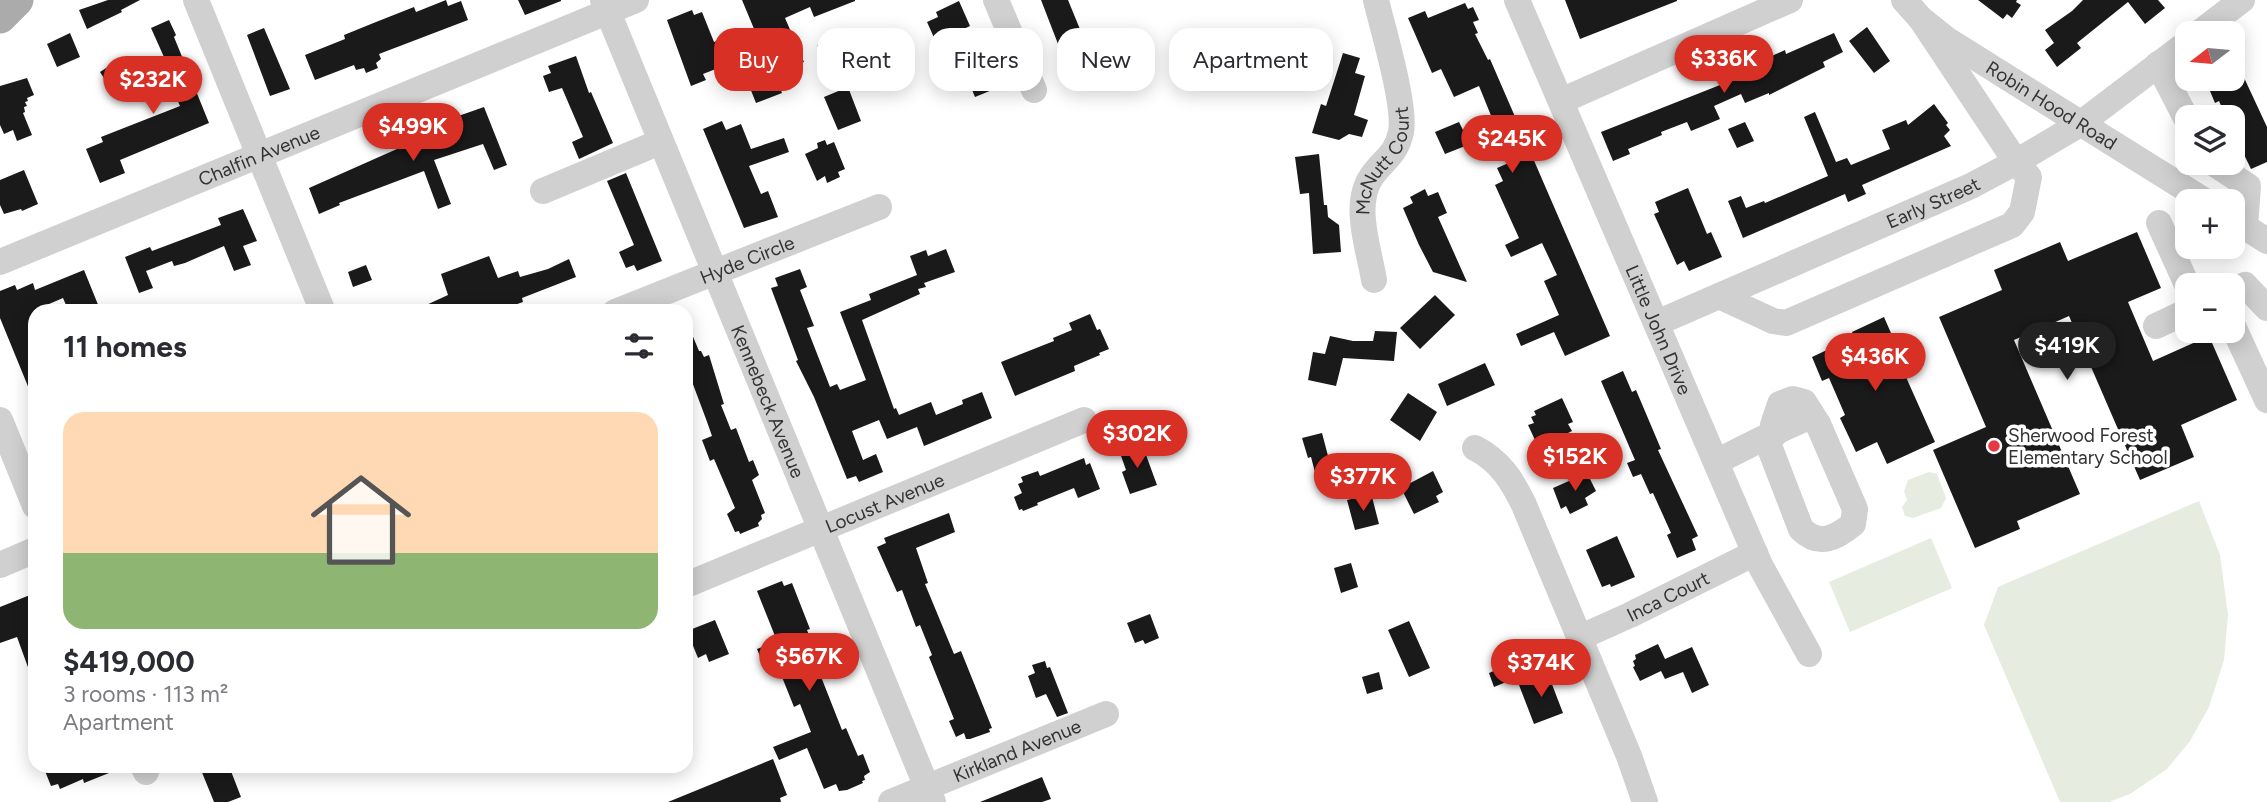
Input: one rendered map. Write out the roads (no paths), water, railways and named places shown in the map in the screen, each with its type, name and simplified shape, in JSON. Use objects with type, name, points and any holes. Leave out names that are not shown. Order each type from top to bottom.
[{"type":"main road","points":[[0,17],[17,0]]},
{"type":"street","points":[[196,0],[320,304]]},
{"type":"street","name":"Chalfin Avenue","points":[[0,262],[260,156],[605,6],[636,0]]},
{"type":"street","points":[[996,0],[1008,28]]},
{"type":"street","name":"McNutt Court","points":[[1374,280],[1362,208],[1364,193],[1370,179],[1396,147],[1402,119],[1376,0]]},
{"type":"street","name":"Little John Drive","points":[[1517,0],[1755,553],[1809,654]]},
{"type":"street","points":[[1561,101],[1790,0]]},
{"type":"street","points":[[2215,21],[2242,0]]},
{"type":"street","name":"Kennebeck Avenue","points":[[605,6],[930,794]]},
{"type":"street","points":[[1719,296],[1773,321],[1786,323],[2012,225],[2022,212],[2029,177],[1912,10]]},
{"type":"street","name":"Robin Hood Road","points":[[1912,10],[1946,39],[2185,189]]},
{"type":"street","name":"Early Street","points":[[1657,323],[1971,186],[2080,124],[2175,52]]},
{"type":"street","points":[[2158,64],[2179,105]]},
{"type":"street","points":[[543,191],[660,142]]},
{"type":"street","points":[[2231,175],[2248,186],[2248,229]]},
{"type":"street","name":"Hyde Circle","points":[[634,304],[879,207]]},
{"type":"street","points":[[2159,223],[2182,273]]},
{"type":"street","points":[[2245,285],[2267,307]]},
{"type":"street","points":[[2156,326],[2175,317]]},
{"type":"street","points":[[2241,343],[2267,400]]},
{"type":"street","points":[[1716,462],[1805,419],[1811,419],[1818,424],[1855,509],[1853,524],[1840,534],[1824,539],[1810,538],[1801,529],[1771,436]]},
{"type":"street","points":[[0,420],[28,489]]},
{"type":"street","name":"Locust Avenue","points":[[693,582],[1084,420]]},
{"type":"street","points":[[1475,448],[1498,464],[1511,479],[1581,637],[1645,802]]},
{"type":"street","points":[[0,565],[28,553]]},
{"type":"street","name":"Inca Court","points":[[1581,637],[1755,553]]},
{"type":"street","name":"Kirkland Avenue","points":[[891,802],[930,794],[1106,714]]},
{"type":"place","name":"Sherwood Forest Elementary School","points":[[1994,446]]}]
